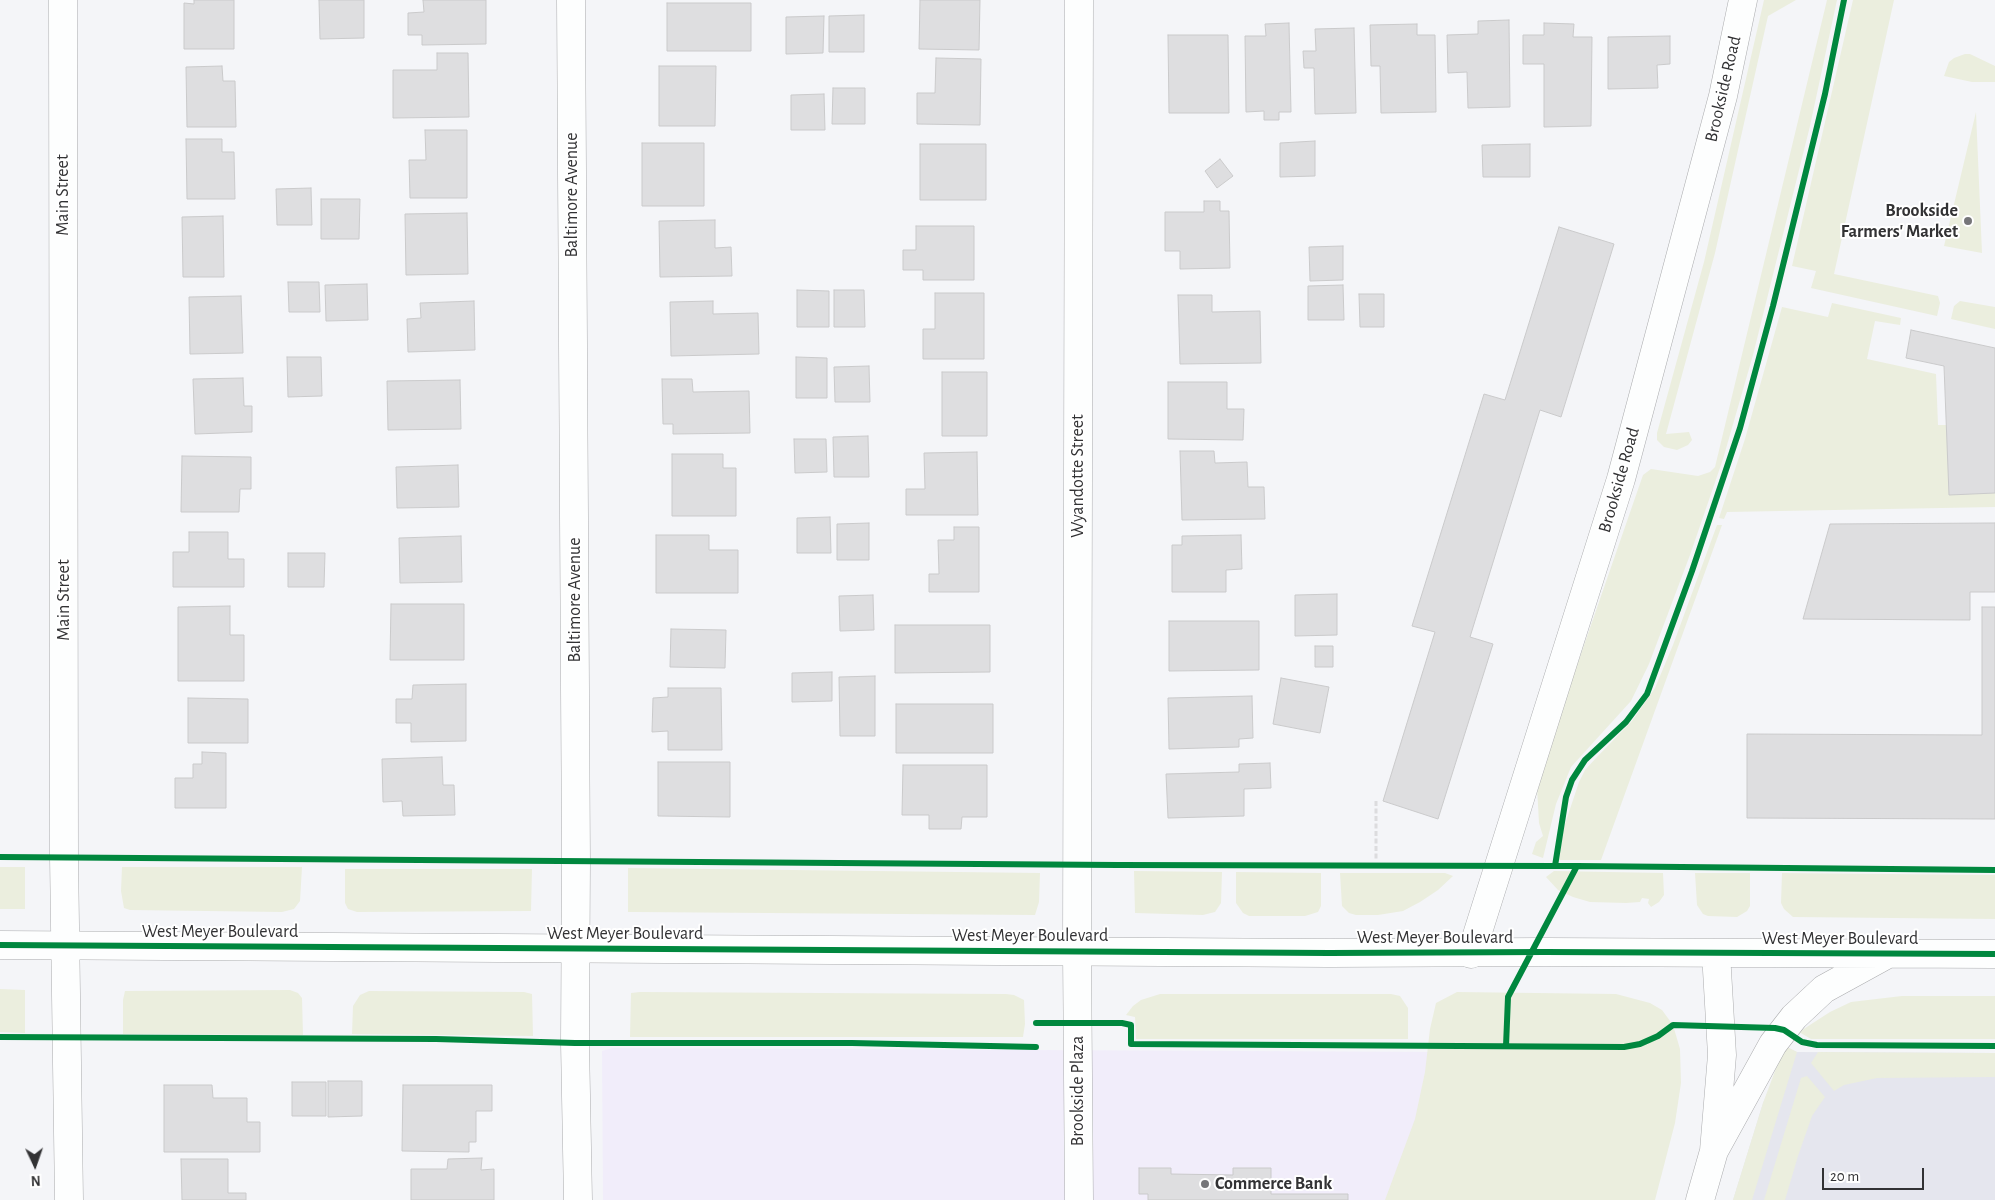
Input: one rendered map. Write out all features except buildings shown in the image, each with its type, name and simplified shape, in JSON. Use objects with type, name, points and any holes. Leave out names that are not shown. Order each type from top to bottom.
[{"type":"street","name":"Main Street","points":[[63,0],[65,946],[69,1200]]},
{"type":"street","name":"Baltimore Avenue","points":[[571,0],[575,1043],[578,1200]]},
{"type":"street","name":"Wyandotte Street","points":[[1077,952],[1080,0]]},
{"type":"street","name":"Brookside Road","points":[[1471,954],[1621,479],[1723,96],[1743,0]]},
{"type":"street","name":"West Meyer Boulevard","points":[[0,945],[1471,954],[1544,952],[1995,954]]},
{"type":"street","name":"Brookside Plaza","points":[[1077,952],[1079,1200]]},
{"type":"street","points":[[1700,1200],[1714,1151],[1722,1055],[1716,953]]},
{"type":"street","points":[[1714,1151],[1773,1044],[1794,1017],[1824,989],[1888,954]]},
{"type":"path","points":[[1376,802],[1376,861]]},
{"type":"path","points":[[1367,866],[1385,867]]},
{"type":"shaded area","points":[[1787,1047],[1797,1052],[1995,1053],[1995,1200],[1733,1200],[1763,1103]]},
{"type":"shaded area","points":[[612,1048],[1445,1052],[1401,1200],[603,1200],[602,1051]]},
{"type":"green space","points":[[1764,0],[1796,0],[1768,16],[1715,253],[1666,434],[1689,432],[1692,440],[1688,445],[1677,450],[1664,447],[1657,440],[1657,433],[1704,262]]},
{"type":"green space","points":[[1827,0],[1837,0],[1810,126],[1753,355],[1723,459],[1690,555],[1649,664],[1631,701],[1571,767],[1556,804],[1543,858],[1532,854],[1536,842],[1543,836],[1539,823],[1537,787],[1548,749],[1643,475],[1651,469],[1698,476],[1710,472],[1715,467]]},
{"type":"green space","points":[[1853,0],[1894,0],[1834,274],[1938,296],[1940,303],[1937,316],[1811,288],[1816,271],[1792,266]]},
{"type":"green space","points":[[1965,54],[1970,54],[1995,66],[1995,82],[1972,82],[1944,76],[1949,62]]},
{"type":"green space","points":[[1976,112],[1982,253],[1944,246]]},
{"type":"green space","points":[[1960,301],[1995,307],[1995,329],[1951,319],[1954,306]]},
{"type":"green space","points":[[1832,303],[1901,318],[1900,325],[1875,321],[1867,359],[1936,374],[1938,425],[1946,425],[1995,493],[1995,507],[1727,512],[1724,519],[1719,518],[1745,439],[1782,307],[1828,317]]},
{"type":"green space","points":[[1717,525],[1722,525],[1601,860],[1559,860],[1563,830],[1579,782],[1585,770],[1632,721],[1655,688],[1673,645]]},
{"type":"green space","points":[[0,867],[25,867],[25,909],[0,909]]},
{"type":"green space","points":[[122,867],[302,867],[300,901],[294,909],[282,912],[130,910],[124,908],[121,891]]},
{"type":"green space","points":[[628,868],[1040,873],[1039,902],[1035,915],[628,912]]},
{"type":"green space","points":[[345,869],[532,869],[531,911],[357,912],[348,909],[345,903]]},
{"type":"green space","points":[[1134,871],[1222,872],[1221,903],[1215,912],[1203,915],[1135,913]]},
{"type":"green space","points":[[1554,871],[1663,873],[1664,895],[1659,902],[1651,907],[1648,903],[1649,899],[1642,898],[1640,902],[1590,902],[1558,890],[1546,877]]},
{"type":"green space","points":[[1236,872],[1321,873],[1321,906],[1318,912],[1305,916],[1249,916],[1243,913],[1236,903]]},
{"type":"green space","points":[[1340,873],[1445,873],[1453,876],[1438,890],[1403,911],[1378,915],[1356,915],[1349,913],[1342,906]]},
{"type":"green space","points":[[1695,873],[1750,873],[1750,906],[1747,911],[1737,917],[1708,916],[1703,914],[1697,905]]},
{"type":"green space","points":[[1782,873],[1995,875],[1995,919],[1793,917],[1784,909],[1781,903]]},
{"type":"green space","points":[[0,989],[25,990],[25,1033],[0,1032]]},
{"type":"green space","points":[[290,990],[298,993],[302,998],[303,1035],[123,1034],[123,1000],[125,991]]},
{"type":"green space","points":[[369,991],[524,992],[532,994],[533,1036],[352,1034],[353,1006],[360,995]]},
{"type":"green space","points":[[1457,992],[1616,994],[1650,1003],[1662,1010],[1673,1025],[1680,1049],[1681,1083],[1675,1123],[1655,1200],[1385,1200],[1415,1119],[1436,1003]]},
{"type":"green space","points":[[631,993],[1006,994],[1014,995],[1024,1000],[1025,1024],[1023,1037],[630,1037]]},
{"type":"green space","points":[[1160,994],[1391,994],[1400,996],[1408,1008],[1408,1039],[1136,1039],[1135,1017],[1126,1015],[1141,1000]]},
{"type":"green space","points":[[1902,996],[1995,996],[1995,1039],[1811,1039],[1799,1032],[1830,1012],[1851,1002]]},
{"type":"green space","points":[[1787,1047],[1797,1052],[1752,1200],[1733,1200],[1763,1103],[1778,1063]]},
{"type":"green space","points":[[1818,1052],[1995,1053],[1995,1077],[1877,1078],[1844,1085],[1834,1091],[1811,1063]]},
{"type":"green space","points":[[1807,1076],[1825,1097],[1812,1116],[1785,1200],[1764,1200],[1801,1078]]},
{"type":"cycle path","points":[[1506,1046],[1508,997],[1577,866],[1555,866],[1566,797],[1572,780],[1585,760],[1626,722],[1647,694],[1692,571],[1740,428],[1773,306],[1825,94],[1844,0]]},
{"type":"cycle path","points":[[0,857],[1118,865],[1555,866]]},
{"type":"cycle path","points":[[1577,866],[1995,870]]},
{"type":"cycle path","points":[[0,945],[1329,953],[1995,954]]},
{"type":"cycle path","points":[[1036,1023],[1122,1023],[1131,1025],[1131,1044],[1624,1047],[1640,1044],[1658,1036],[1673,1025],[1775,1028],[1784,1030],[1802,1042],[1817,1045],[1995,1046]]},
{"type":"cycle path","points":[[0,1037],[436,1039],[575,1043],[852,1043],[1036,1047]]},
{"type":"place","name":"Brookside Farmers' Market","points":[[1968,221]]},
{"type":"place","name":"Commerce Bank","points":[[1205,1184]]}]
